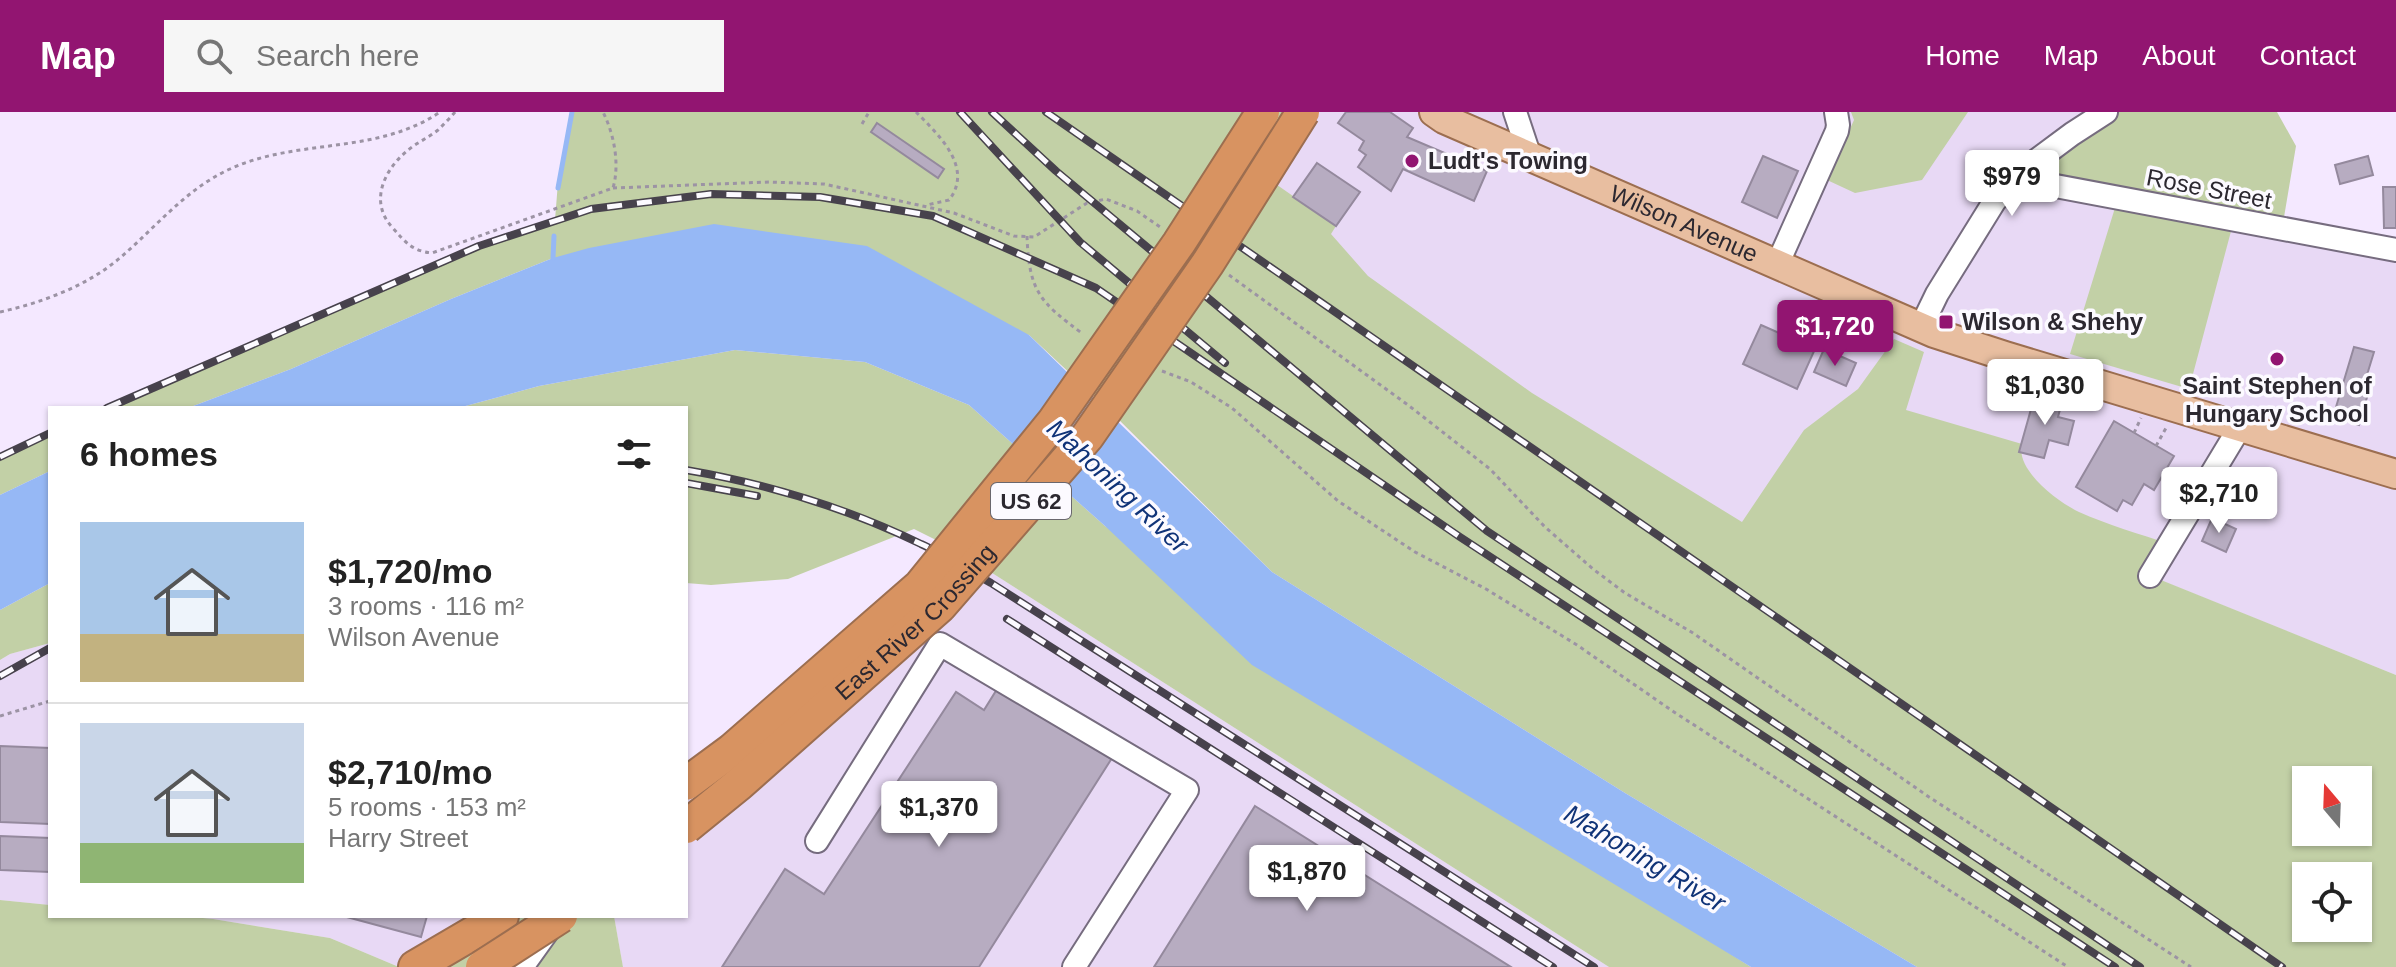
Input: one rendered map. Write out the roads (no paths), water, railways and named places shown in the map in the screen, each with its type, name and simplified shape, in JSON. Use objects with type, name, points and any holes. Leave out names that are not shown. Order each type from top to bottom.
[{"type":"highway","points":[[1210,195],[1246,112]]},
{"type":"highway","name":"East River Crossing","points":[[688,783],[732,750],[920,586],[1054,421],[1210,195],[1263,112]]},
{"type":"highway","name":"East River Crossing","points":[[688,825],[940,606],[1087,437],[1208,263],[1303,112]]},
{"type":"highway","points":[[1266,170],[1313,112]]},
{"type":"highway","points":[[415,967],[499,918]]},
{"type":"highway","points":[[482,967],[558,918]]},
{"type":"main road","name":"Wilson Avenue","points":[[1434,112],[1921,327],[2005,356],[2396,474]]},
{"type":"street","points":[[1515,112],[1530,157]]},
{"type":"street","points":[[1777,265],[1837,131],[1836,112]]},
{"type":"street","points":[[1921,327],[1937,294],[1994,202],[2013,178],[2076,120],[2106,112]]},
{"type":"street","name":"Rose Street","points":[[2013,178],[2396,250]]},
{"type":"street","points":[[2150,576],[2240,427]]},
{"type":"street","points":[[817,841],[940,644],[1187,790],[1074,967]]},
{"type":"street","points":[[518,918],[539,942]]},
{"type":"street","points":[[522,967],[559,918]]},
{"type":"water","name":"Mahoning River","points":[[714,224],[867,246],[1029,335],[1272,572],[1625,793],[1917,967],[1751,967],[1252,665],[1105,526],[969,405],[865,362],[735,350],[539,386],[465,406],[193,406],[291,369],[553,258]]},
{"type":"water","points":[[48,472],[48,584],[0,610],[0,495]]},
{"type":"waterway","points":[[558,188],[572,112]]},
{"type":"waterway","points":[[553,258],[554,236]]},
{"type":"railway","points":[[960,112],[1080,242],[1225,363]]},
{"type":"railway","points":[[992,112],[1056,171],[1487,531],[2140,967]]},
{"type":"railway","points":[[1046,112],[2282,967]]},
{"type":"railway","points":[[112,406],[479,246],[591,209],[711,194],[820,197],[933,216],[1096,288],[1460,537],[2115,967]]},
{"type":"railway","points":[[0,457],[48,434]]},
{"type":"railway","points":[[688,470],[747,482],[806,499],[865,519],[939,553],[991,583],[1594,967]]},
{"type":"railway","points":[[688,483],[757,496]]},
{"type":"railway","points":[[1007,619],[1553,967]]},
{"type":"railway","points":[[0,676],[48,649]]},
{"type":"place","name":"Ludt's Towing","points":[[1412,161]]},
{"type":"place","name":"Wilson & Shehy","points":[[1946,322]]},
{"type":"place","name":"Saint Stephen of Hungary School","points":[[2277,359]]}]
